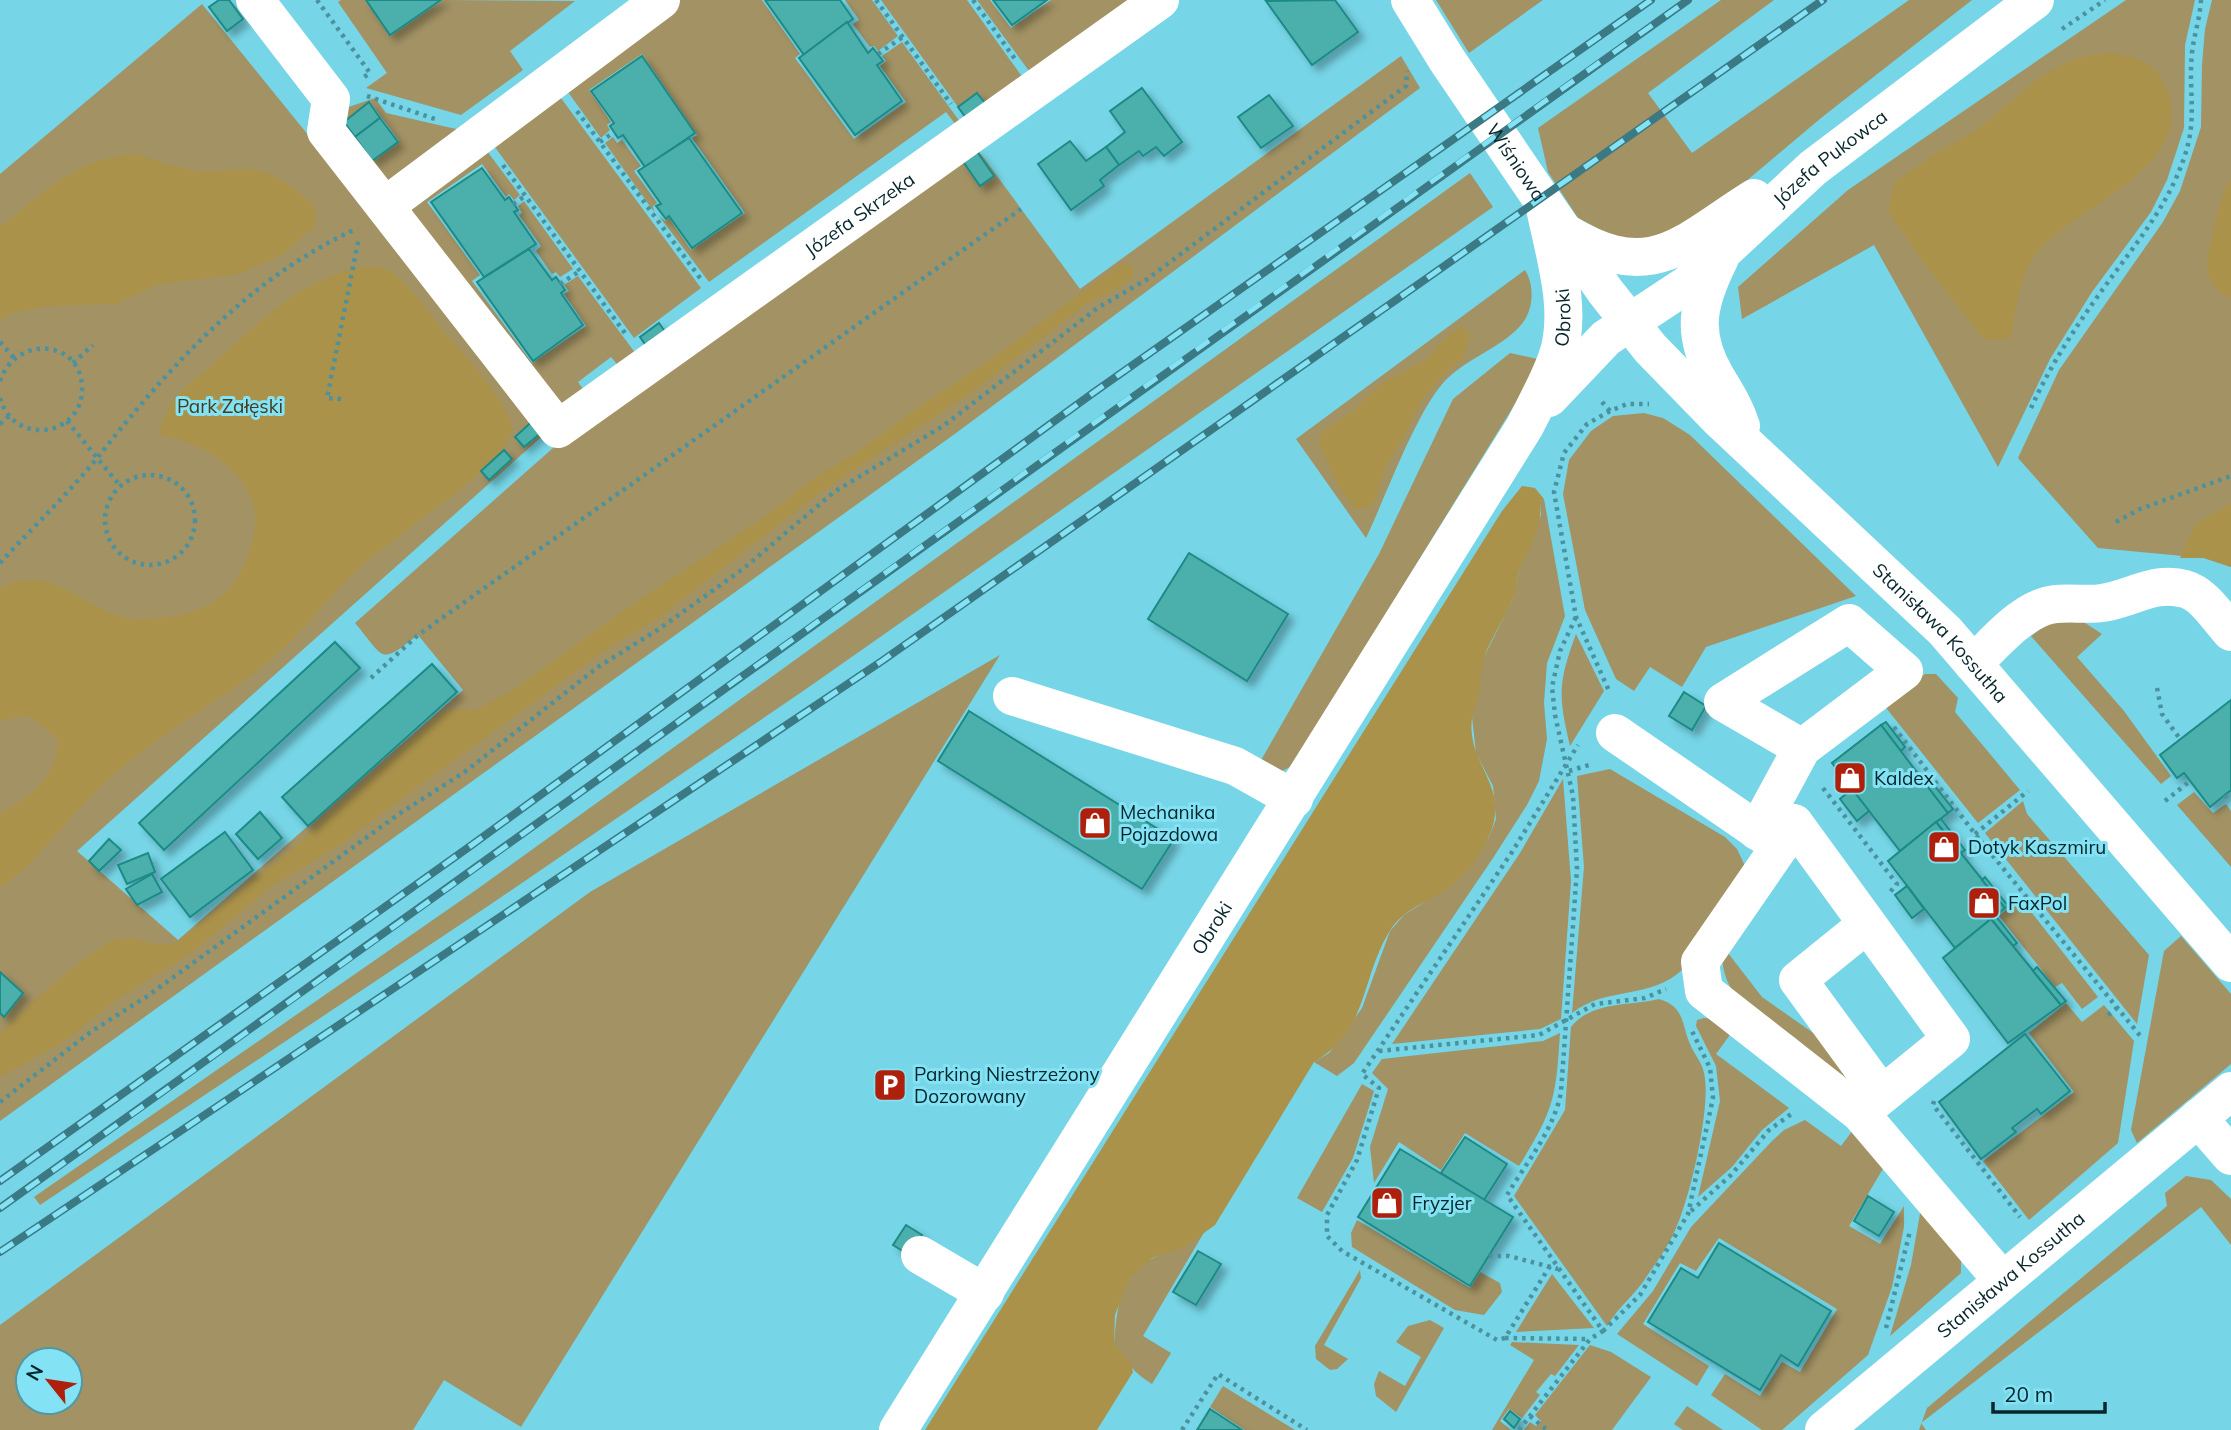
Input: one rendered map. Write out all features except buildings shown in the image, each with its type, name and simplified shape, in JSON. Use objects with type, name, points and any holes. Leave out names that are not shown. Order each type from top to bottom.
[{"type":"street","points":[[255,0],[331,99],[326,131],[373,216],[662,0]]},
{"type":"street","name":"Józefa Skrzeka","points":[[373,216],[558,429],[1160,0]]},
{"type":"street","name":"Wiśniowa","points":[[1410,0],[1447,60],[1554,218],[1628,321]]},
{"type":"street","name":"Józefa Pukowca","points":[[1628,321],[1688,284],[1813,168],[2035,0]]},
{"type":"street","points":[[1554,218],[1605,252],[1633,257],[1658,255],[1684,247],[1759,194],[1813,168]]},
{"type":"street","name":"Obroki","points":[[898,1430],[1525,426],[1558,356],[1563,331],[1554,218]]},
{"type":"street","points":[[1724,251],[1702,293],[1699,317],[1701,343],[1710,367],[1735,406],[1749,447]]},
{"type":"street","name":"Obroki","points":[[1525,426],[1597,346],[1628,321]]},
{"type":"street","name":"Stanisława Kossutha","points":[[1628,321],[1688,389],[1945,631],[2228,954]]},
{"type":"street","points":[[1973,664],[2008,631],[2042,607],[2105,603],[2163,585],[2187,589],[2201,598],[2231,632]]},
{"type":"street","points":[[1012,696],[1236,765],[1294,799]]},
{"type":"street","points":[[1605,719],[1768,838]]},
{"type":"street","points":[[1802,748],[1768,838],[1700,962],[1704,991],[1871,1104]]},
{"type":"street","points":[[1768,838],[1794,824],[1951,1039],[1871,1104]]},
{"type":"street","points":[[1866,925],[1798,980],[1871,1104],[2001,1280]]},
{"type":"street","name":"Stanisława Kossutha","points":[[1824,1430],[2231,1091]]},
{"type":"street","points":[[2198,1118],[2231,1156]]},
{"type":"street","points":[[920,1255],[985,1293]]},
{"type":"path","points":[[876,0],[972,133]]},
{"type":"path","points":[[973,0],[1036,88]]},
{"type":"path","points":[[2032,408],[2065,346],[2146,232],[2173,186],[2192,130],[2192,52],[2201,0]]},
{"type":"path","points":[[878,54],[903,37]]},
{"type":"path","points":[[0,1102],[92,1031],[146,997],[399,814],[466,771],[598,667],[659,629],[743,569],[834,492],[943,426],[1099,307],[1146,280],[1406,86],[1407,64]]},
{"type":"path","points":[[554,80],[724,310]]},
{"type":"path","points":[[359,93],[481,134],[648,365]]},
{"type":"path","points":[[600,142],[614,132]]},
{"type":"path","points":[[513,204],[525,196]]},
{"type":"path","points":[[372,678],[418,635],[1021,209]]},
{"type":"path","points":[[654,216],[660,212]]},
{"type":"path","points":[[341,399],[327,398],[373,216]]},
{"type":"path","points":[[0,563],[97,458],[127,417],[213,328],[296,262],[373,216]]},
{"type":"path","points":[[560,284],[580,271]]},
{"type":"path","points":[[0,342],[14,358]]},
{"type":"path","points":[[73,363],[93,345]]},
{"type":"path","points":[[0,381],[14,358],[30,349],[53,349],[73,363],[79,374],[81,400],[67,421],[58,427],[37,431],[26,429],[9,416],[0,398]]},
{"type":"path","points":[[1602,402],[1610,411]]},
{"type":"path","points":[[1590,1339],[1497,1340],[1342,1251],[1327,1236],[1326,1215],[1357,1160],[1379,1088],[1362,1074],[1512,852],[1567,762],[1605,719],[1610,693],[1576,617],[1554,492],[1564,453],[1587,424],[1627,404],[1656,406]]},
{"type":"path","points":[[0,424],[9,416]]},
{"type":"path","points":[[67,421],[121,487]]},
{"type":"path","points":[[152,475],[179,485],[188,495],[194,508],[194,529],[185,548],[175,558],[162,563],[135,563],[113,545],[105,518],[108,504],[121,487],[138,477],[152,475]]},
{"type":"path","points":[[2116,522],[2140,509],[2231,476]]},
{"type":"path","points":[[1519,1430],[1590,1339],[1603,1331],[1507,1195],[1558,1107],[1577,869],[1575,813],[1552,687],[1560,651],[1576,617]]},
{"type":"path","points":[[2157,688],[2162,715],[2180,739]]},
{"type":"path","points":[[1605,719],[1610,693]]},
{"type":"path","points":[[1885,716],[1975,834],[2142,1038]]},
{"type":"path","points":[[2165,801],[2190,781]]},
{"type":"path","points":[[1975,834],[2028,791]]},
{"type":"path","points":[[1378,1051],[1539,1035],[1595,1004],[1645,998],[1673,986]]},
{"type":"path","points":[[2108,1015],[2116,1007]]},
{"type":"path","points":[[1688,1214],[1697,1202],[1731,1175],[1769,1130],[1794,1112]]},
{"type":"path","points":[[1884,1336],[1911,1226]]},
{"type":"path","points":[[1489,1256],[1509,1256],[1559,1269]]},
{"type":"path","points":[[1505,1338],[1549,1266]]},
{"type":"path","points":[[1182,1430],[1218,1374],[1307,1430]]},
{"type":"path","points":[[1530,1416],[1547,1430]]},
{"type":"green space","points":[[365,0],[390,36],[443,0],[575,1],[510,51],[523,70],[461,115],[366,88],[387,73],[338,2]]},
{"type":"green space","points":[[674,0],[762,0],[800,54],[795,58],[854,139],[906,102],[880,66],[886,61],[882,56],[902,42],[963,126],[959,129],[946,112],[709,282],[659,216],[665,221],[669,218],[691,250],[745,213],[692,138],[697,135],[642,54],[589,90],[611,122],[607,125],[610,130],[601,138],[563,85]]},
{"type":"green space","points":[[845,0],[872,0],[898,36],[878,51],[874,46],[870,47],[853,24],[859,20]]},
{"type":"green space","points":[[881,0],[967,0],[1028,85],[992,112],[977,93],[958,107]]},
{"type":"green space","points":[[977,0],[990,0],[1011,28],[1051,0],[1138,0],[1032,75]]},
{"type":"green space","points":[[1436,0],[1543,0],[1469,53]]},
{"type":"green space","points":[[1721,0],[1774,0],[1648,93],[1692,153],[1909,0],[1972,0],[1821,118],[1687,231],[1629,245],[1578,218],[1548,172],[1538,128]]},
{"type":"green space","points":[[2126,0],[2195,0],[2185,45],[2184,128],[2167,180],[2151,212],[2092,292],[2050,359],[1998,467],[1874,245],[1742,319],[1738,287],[1848,190]]},
{"type":"green space","points":[[2212,0],[2231,0],[2231,567],[2204,558],[2098,548],[2018,458],[2059,370],[2163,222],[2180,191],[2201,127],[2205,29]]},
{"type":"green space","name":"Park Załęski","points":[[202,4],[548,431],[77,851],[178,940],[463,690],[418,635],[396,651],[384,654],[372,645],[355,623],[570,433],[972,142],[1080,289],[1401,56],[1420,88],[956,433],[0,1121],[0,174]]},
{"type":"green space","points":[[2109,53],[2144,62],[2163,80],[2171,117],[2164,141],[2149,163],[2129,182],[2058,232],[2040,249],[2023,281],[2010,339],[1984,340],[1924,263],[1888,211],[1895,182],[1978,129],[2036,80],[2073,59]]},
{"type":"green space","points":[[555,90],[701,288],[634,338],[489,139]]},
{"type":"green space","points":[[375,98],[386,113],[465,131],[387,190],[369,164],[399,141],[370,102],[344,121],[340,110]]},
{"type":"green space","points":[[613,137],[617,143],[622,140],[641,166],[634,171],[657,203],[653,206],[654,212],[605,143]]},
{"type":"green space","points":[[481,143],[520,195],[514,200],[509,194],[506,197],[482,164],[427,202],[480,275],[472,281],[532,363],[586,326],[564,294],[569,291],[564,285],[578,276],[639,358],[622,370],[611,357],[578,382],[587,395],[558,415],[396,206]]},
{"type":"green space","points":[[137,154],[192,170],[211,172],[244,169],[274,176],[300,193],[315,207],[315,226],[282,255],[239,274],[159,284],[116,304],[50,306],[15,312],[0,320],[0,227],[47,189],[78,169],[95,162]]},
{"type":"green space","points":[[1470,173],[1493,207],[806,689],[491,904],[40,1205],[34,1197],[476,890]]},
{"type":"green space","points":[[2231,179],[2231,299],[2213,284],[2207,267],[2221,202]]},
{"type":"green space","points":[[524,201],[573,269],[560,277],[556,272],[552,274],[536,251],[541,246],[519,215],[522,213],[518,206]]},
{"type":"green space","points":[[1128,263],[1134,272],[1130,279],[1117,289],[1085,305],[971,393],[825,489],[660,617],[602,652],[339,845],[272,886],[194,951],[119,998],[62,1043],[0,1077],[0,1033],[93,953],[117,939],[134,939],[164,945],[180,940],[298,844],[441,715],[454,709],[475,710],[513,690],[627,608],[771,512],[817,476],[852,456],[927,401],[991,359],[1118,266]]},
{"type":"green space","name":"Park Załęski","points":[[366,267],[385,269],[402,280],[475,367],[505,408],[512,429],[507,441],[498,455],[469,482],[357,570],[273,658],[120,769],[88,799],[27,866],[0,888],[0,814],[40,784],[53,765],[58,740],[30,716],[0,720],[0,589],[18,581],[50,583],[98,607],[136,620],[187,614],[205,606],[228,590],[249,553],[255,530],[251,498],[235,473],[213,455],[187,442],[159,434],[163,421],[179,393],[283,303],[322,280]]},
{"type":"green space","points":[[1525,270],[1532,295],[1530,309],[1524,321],[1507,338],[1452,374],[1432,398],[1411,436],[1366,538],[1296,439]]},
{"type":"green space","points":[[1462,326],[1471,334],[1463,357],[1418,405],[1404,437],[1385,467],[1377,497],[1370,507],[1356,509],[1340,489],[1321,449],[1319,441],[1323,431],[1353,411],[1380,384],[1427,359],[1447,336]]},
{"type":"green space","points":[[1510,353],[1542,360],[1292,766],[1282,771],[1260,762],[1379,554],[1453,399]]},
{"type":"green space","points":[[1644,413],[1663,418],[1690,435],[1856,596],[1706,647],[1682,687],[1650,667],[1634,691],[1616,679],[1585,610],[1563,494],[1569,460],[1591,431],[1613,416]]},
{"type":"green space","points":[[1522,486],[1535,488],[1544,499],[1540,502],[1539,521],[1519,572],[1513,599],[1485,655],[1472,718],[1475,749],[1492,788],[1495,802],[1495,817],[1481,852],[1469,869],[1452,885],[1413,908],[1389,932],[1361,1003],[1345,1035],[1314,1062],[1215,1225],[1183,1248],[1152,1258],[1129,1279],[1115,1315],[1114,1344],[1130,1362],[1133,1372],[1097,1430],[925,1430],[1502,511]]},
{"type":"green space","points":[[1544,499],[1565,616],[1547,663],[1544,703],[1547,739],[1539,781],[1493,858],[1354,1063],[1337,1076],[1314,1062],[1329,1053],[1362,1008],[1390,931],[1404,915],[1440,892],[1474,861],[1489,837],[1496,819],[1493,786],[1476,753],[1472,717],[1483,659],[1512,601],[1519,572],[1541,515],[1540,502]]},
{"type":"green space","points":[[2231,503],[2231,567],[2204,558],[2180,558],[2196,524]]},
{"type":"green space","points":[[2082,621],[2102,634],[2077,657],[2124,711],[2171,776],[2161,784],[2031,636],[2051,622]]},
{"type":"green space","points":[[1576,634],[1604,691],[1570,746],[1563,714],[1562,689]]},
{"type":"green space","points":[[1000,655],[521,1427],[444,1380],[413,1430],[0,1430],[0,1325],[590,892]]},
{"type":"green space","points":[[1925,674],[1936,674],[1958,698],[1955,712],[2020,790],[1978,823],[1883,704]]},
{"type":"green space","points":[[1610,769],[1725,837],[1737,849],[1745,866],[1683,969],[1657,985],[1599,999],[1572,1013],[1584,867],[1577,776]]},
{"type":"green space","points":[[1563,779],[1571,881],[1561,1019],[1540,1029],[1392,1044],[1520,853]]},
{"type":"green space","points":[[2194,792],[2213,813],[2226,804],[2231,811],[2231,867],[2177,805]]},
{"type":"green space","points":[[2023,801],[2027,814],[2149,955],[2137,1024],[1985,833]]},
{"type":"green space","points":[[2017,894],[2098,997],[2082,1009],[2062,983],[2055,987],[1999,916],[2010,906],[2007,900]]},
{"type":"green space","points":[[2181,936],[2231,994],[2231,1064],[2137,1143],[2131,1130],[2164,951]]},
{"type":"green space","points":[[1721,944],[1762,997],[1819,1037],[1857,1086],[1853,1096],[1800,1042],[1745,1005],[1735,995],[1723,966]]},
{"type":"green space","points":[[1659,999],[1678,1011],[1703,1069],[1706,1088],[1702,1131],[1686,1201],[1673,1235],[1643,1283],[1607,1326],[1514,1196],[1565,1110],[1571,1027],[1579,1019],[1600,1009]]},
{"type":"green space","points":[[2066,1003],[2082,1022],[2104,1005],[2134,1041],[2118,1143],[2029,1220],[1983,1161],[2074,1092],[2029,1033]]},
{"type":"green space","points":[[1715,1019],[1732,1032],[1716,1054],[1789,1108],[1762,1130],[1732,1167],[1698,1197],[1720,1101],[1716,1066],[1696,1026],[1697,1020]]},
{"type":"green space","points":[[1560,1033],[1557,1073],[1551,1103],[1540,1131],[1519,1166],[1465,1133],[1441,1170],[1399,1142],[1374,1183],[1370,1147],[1388,1089],[1372,1073],[1382,1059],[1543,1041]]},
{"type":"green space","points":[[1362,1084],[1374,1091],[1353,1158],[1322,1212],[1297,1198]]},
{"type":"green space","points":[[1805,1120],[1841,1146],[1853,1130],[1884,1167],[1849,1226],[1880,1244],[1904,1206],[1904,1227],[1892,1287],[1868,1355],[1782,1430],[1762,1430],[1711,1395],[1725,1374],[1760,1396],[1782,1362],[1800,1372],[1837,1309],[1719,1238],[1696,1271],[1680,1263],[1643,1324],[1709,1366],[1697,1386],[1617,1334],[1653,1291],[1691,1227],[1772,1141],[1784,1130]]},
{"type":"green space","points":[[2186,1176],[2211,1180],[2231,1199],[2231,1245],[2201,1207],[1922,1422],[1927,1408],[2167,1206],[2165,1193]]},
{"type":"green space","points":[[1921,1208],[1961,1254],[1961,1273],[1890,1336],[1911,1265]]},
{"type":"green space","points":[[1357,1220],[1470,1288],[1480,1272],[1500,1283],[1502,1292],[1484,1315],[1455,1310],[1352,1247],[1351,1233]]},
{"type":"green space","points":[[1206,1229],[1143,1336],[1171,1353],[1152,1384],[1131,1367],[1114,1344],[1122,1295],[1126,1284],[1141,1265],[1188,1243]]},
{"type":"green space","points":[[1360,1270],[1361,1278],[1324,1345],[1348,1359],[1337,1369],[1330,1370],[1316,1359],[1315,1346]]},
{"type":"green space","points":[[1552,1274],[1594,1328],[1516,1332]]},
{"type":"green space","points":[[1430,1320],[1444,1328],[1396,1412],[1376,1396],[1374,1384],[1379,1371],[1405,1386],[1421,1357],[1396,1342],[1408,1326]]},
{"type":"green space","points":[[1512,1342],[1579,1345],[1555,1376],[1551,1374],[1536,1392],[1540,1395],[1522,1418],[1509,1409],[1500,1421],[1511,1430],[1492,1430],[1534,1360],[1510,1345]]},
{"type":"green space","points":[[1590,1345],[1611,1352],[1651,1377],[1612,1430],[1524,1430],[1530,1422],[1536,1426],[1541,1421],[1535,1415]]},
{"type":"green space","points":[[1223,1386],[1295,1430],[1245,1430],[1210,1407]]},
{"type":"green space","points":[[1687,1406],[1723,1430],[1683,1430],[1674,1424]]},
{"type":"railway","points":[[0,1181],[469,847],[1093,393],[1651,0]]},
{"type":"railway","points":[[0,1208],[1688,0]]},
{"type":"railway","points":[[0,1252],[882,661],[1823,0]]},
{"type":"place","name":"Kaldex","points":[[1850,778]]},
{"type":"place","name":"Mechanika Pojazdowa","points":[[1095,823]]},
{"type":"place","name":"Dotyk Kaszmiru","points":[[1944,847]]},
{"type":"place","name":"FaxPol","points":[[1984,903]]},
{"type":"place","name":"Parking Niestrzeżony Dozorowany","points":[[890,1085]]},
{"type":"place","name":"Fryzjer","points":[[1387,1203]]}]
